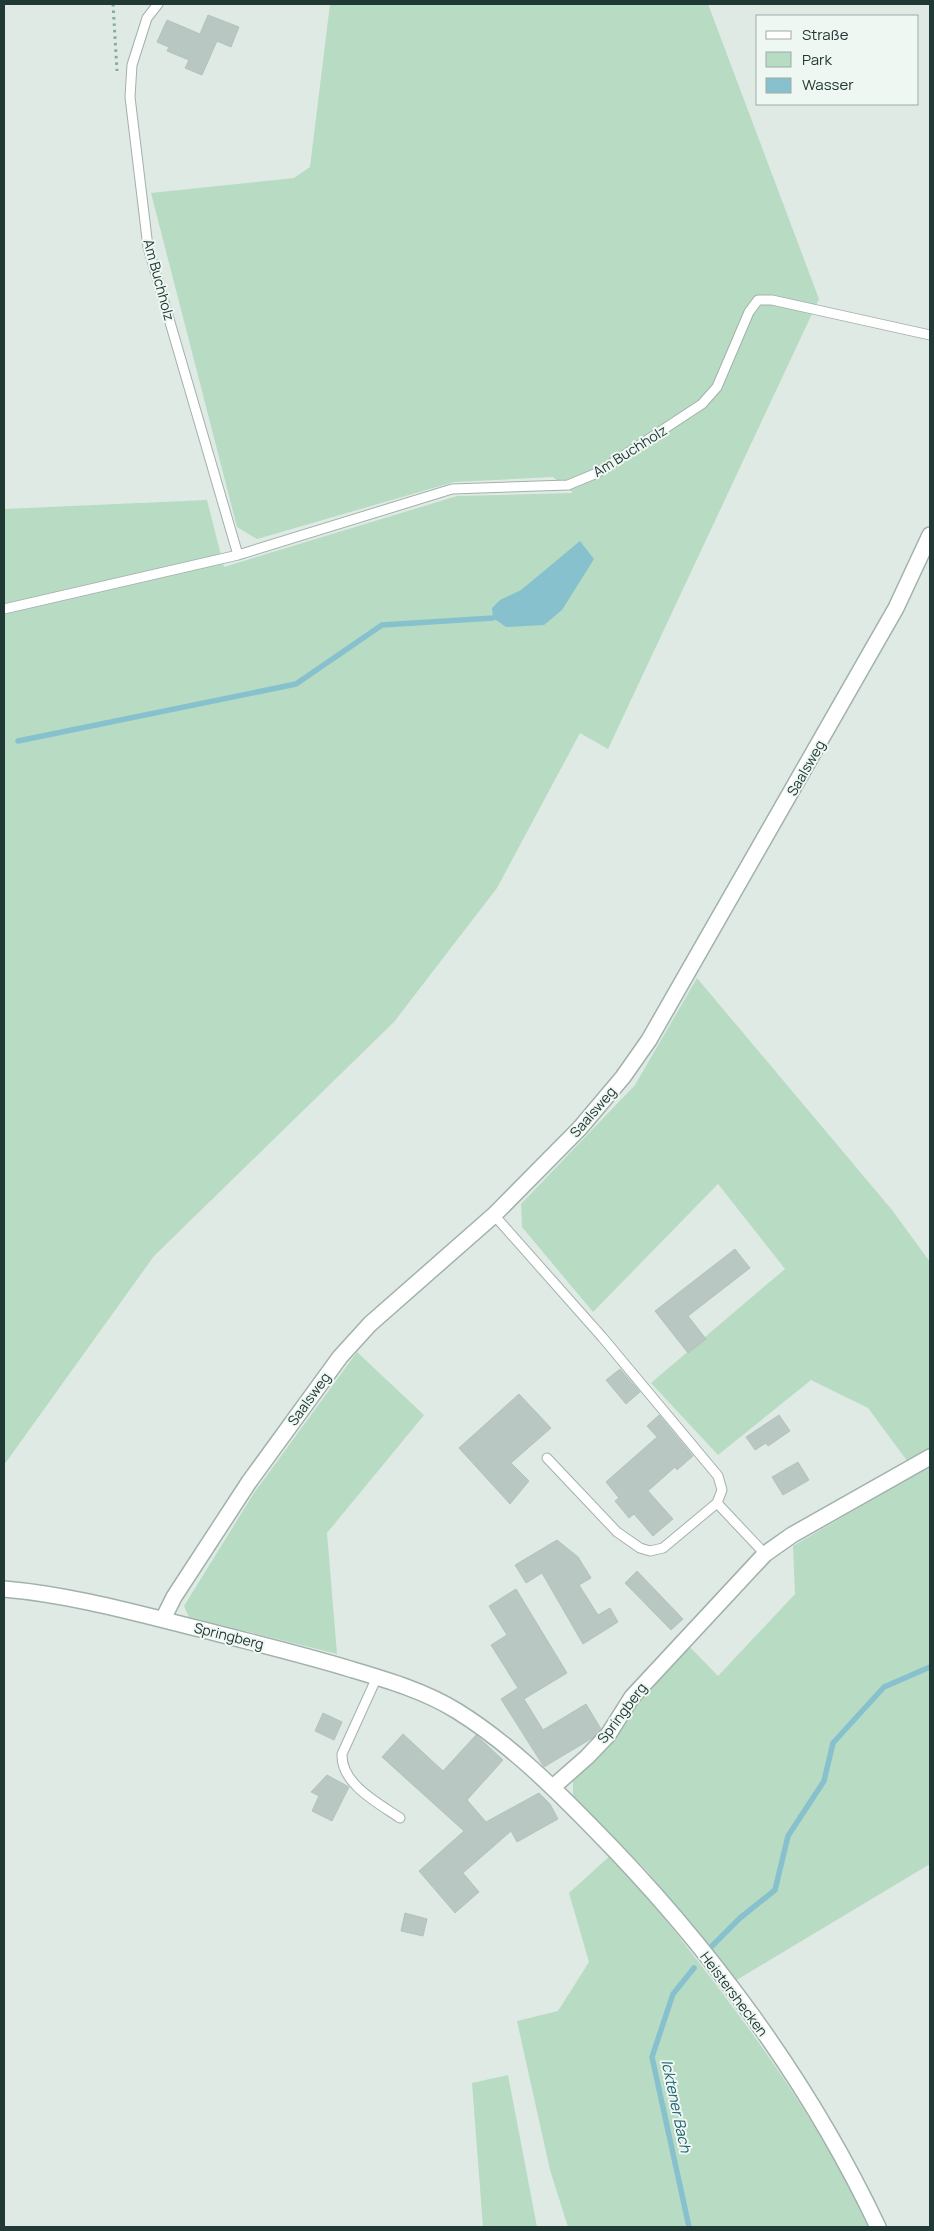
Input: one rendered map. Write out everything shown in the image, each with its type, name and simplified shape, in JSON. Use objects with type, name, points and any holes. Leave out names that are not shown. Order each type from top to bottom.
[{"type":"street","name":"Saalsweg","points":[[166,1620],[174,1597],[249,1482],[340,1357],[370,1324],[494,1215],[580,1128],[623,1077],[649,1040],[896,608],[930,535]]},
{"type":"street","name":"Springberg","points":[[166,1620],[293,1652],[399,1684],[455,1710],[500,1742],[553,1787],[587,1757],[608,1735],[632,1697],[765,1554],[792,1535],[930,1456]]},
{"type":"street","points":[[4,1589],[38,1592],[166,1620]]},
{"type":"street","name":"Heistershecken","points":[[553,1787],[641,1877],[733,1989],[795,2077],[861,2191],[878,2227]]},
{"type":"lane","name":"Am Buchholz","points":[[158,4],[147,18],[132,65],[130,97],[148,247],[238,555]]},
{"type":"lane","name":"Am Buchholz","points":[[4,609],[238,555],[452,489],[568,484],[597,473],[702,404],[717,387],[749,312],[758,300],[772,300],[930,335]]},
{"type":"lane","points":[[494,1215],[603,1338],[718,1476],[722,1490],[717,1503],[662,1548],[650,1551],[640,1548],[617,1532],[548,1458]]},
{"type":"lane","points":[[717,1503],[765,1554]]},
{"type":"lane","points":[[377,1677],[342,1754],[342,1762],[348,1774],[363,1792],[400,1818]]},
{"type":"green space","points":[[330,4],[708,4],[819,299],[608,749],[580,733],[497,888],[394,1022],[154,1256],[4,1465],[4,509],[207,500],[224,567],[457,496],[573,493],[553,477],[454,482],[257,539],[237,527],[151,193],[294,178],[310,167]]},
{"type":"green space","points":[[697,978],[892,1210],[930,1262],[930,1448],[908,1462],[868,1408],[811,1380],[718,1455],[651,1383],[785,1269],[718,1184],[593,1312],[522,1227],[521,1204],[635,1085]]},
{"type":"green space","points":[[357,1352],[424,1415],[327,1533],[337,1654],[189,1617],[184,1606],[254,1493]]},
{"type":"green space","points":[[930,1466],[930,1864],[735,1981],[647,1871],[573,1796],[573,1781],[629,1707],[686,1643],[718,1676],[795,1594],[793,1546]]},
{"type":"green space","points":[[613,1853],[718,1987],[784,2079],[815,2127],[843,2176],[868,2227],[568,2227],[550,2170],[517,2021],[558,2011],[589,1962],[569,1893]]},
{"type":"green space","points":[[508,2075],[537,2227],[483,2227],[472,2083]]},
{"type":"water","points":[[580,541],[594,559],[562,610],[544,625],[506,627],[493,618],[492,608],[500,600],[521,590]]},
{"type":"building","points":[[208,15],[239,27],[231,47],[217,41],[202,75],[185,68],[189,60],[167,51],[169,47],[157,42],[167,20],[200,34]]},
{"type":"building","points":[[735,1249],[750,1268],[688,1316],[706,1339],[688,1353],[655,1311]]},
{"type":"building","points":[[620,1369],[640,1392],[626,1404],[606,1380]]},
{"type":"building","points":[[519,1394],[551,1428],[511,1463],[529,1481],[510,1504],[459,1448]]},
{"type":"building","points":[[659,1415],[693,1456],[677,1470],[675,1467],[648,1491],[673,1519],[653,1536],[634,1514],[629,1518],[615,1501],[619,1498],[606,1482],[657,1437],[647,1426]]},
{"type":"building","points":[[779,1415],[790,1431],[768,1446],[766,1443],[755,1450],[746,1437]]},
{"type":"building","points":[[798,1462],[809,1480],[783,1495],[772,1477]]},
{"type":"building","points":[[557,1540],[578,1557],[591,1578],[579,1585],[598,1615],[610,1608],[618,1622],[583,1644],[542,1573],[526,1583],[515,1565]]},
{"type":"building","points":[[637,1571],[683,1619],[671,1630],[625,1583]]},
{"type":"building","points":[[516,1589],[567,1673],[524,1699],[543,1730],[586,1704],[601,1729],[594,1737],[544,1767],[501,1699],[518,1688],[491,1645],[507,1635],[489,1606]]},
{"type":"building","points":[[323,1713],[342,1722],[334,1740],[315,1731]]},
{"type":"building","points":[[403,1734],[443,1771],[476,1735],[503,1760],[467,1800],[486,1822],[539,1793],[550,1804],[558,1819],[517,1842],[511,1831],[463,1873],[479,1892],[455,1913],[419,1871],[464,1831],[382,1757]]},
{"type":"building","points":[[327,1775],[349,1787],[332,1821],[312,1811],[319,1796],[311,1792]]},
{"type":"building","points":[[405,1913],[427,1919],[423,1936],[401,1931]]},
{"type":"waterway","points":[[18,741],[296,684],[382,625],[493,618]]},
{"type":"waterway","name":"Icktener Bach","points":[[710,1948],[740,1918],[775,1890],[788,1836],[824,1781],[833,1743],[884,1687],[930,1667]]},
{"type":"waterway","name":"Icktener Bach","points":[[689,2227],[652,2057],[673,1994],[694,1968]]}]
